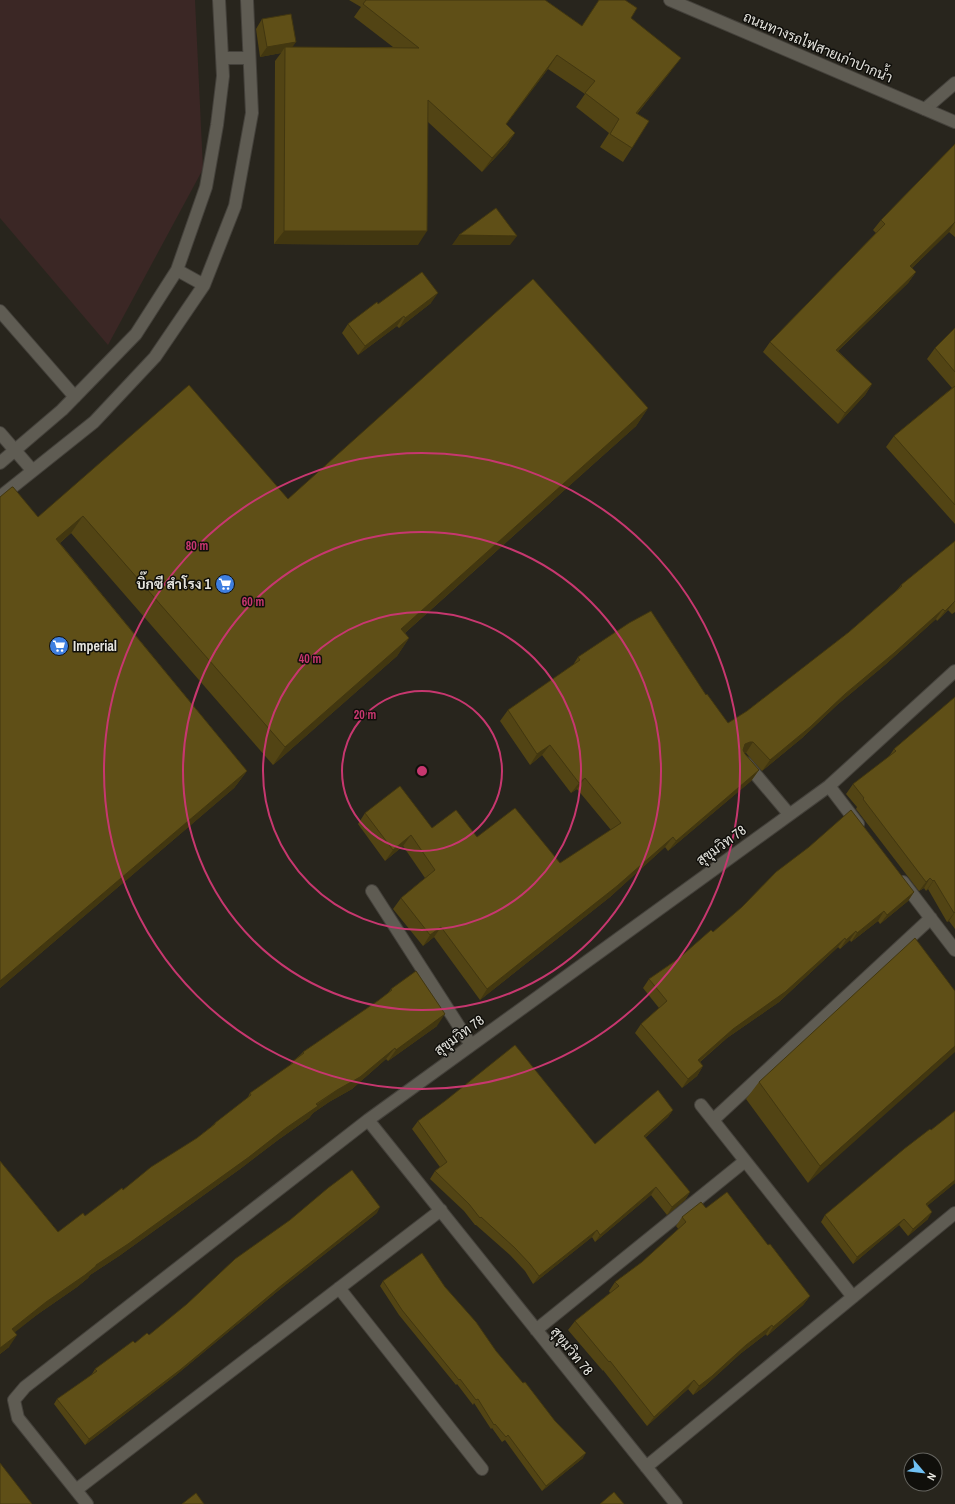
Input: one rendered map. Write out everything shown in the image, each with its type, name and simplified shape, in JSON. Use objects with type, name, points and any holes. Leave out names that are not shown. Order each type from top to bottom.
[{"type":"street","points":[[0,463],[62,410],[136,334],[177,270],[206,187],[223,76],[219,0]]},
{"type":"street","points":[[0,497],[94,422],[150,362],[204,285],[235,206],[252,113],[247,0]]},
{"type":"street","name":"ถนนทางรถไฟสายเก่าปากน้ำ","points":[[670,0],[955,122]]},
{"type":"street","points":[[222,58],[249,58]]},
{"type":"street","points":[[925,109],[955,83]]},
{"type":"street","points":[[177,270],[204,285]]},
{"type":"street","points":[[0,311],[75,397]]},
{"type":"street","points":[[0,433],[32,470]]},
{"type":"street","name":"สุขุมวิท 78","points":[[676,1504],[368,1120],[829,786],[955,672]]},
{"type":"street","points":[[743,760],[789,814]]},
{"type":"street","points":[[829,786],[868,836]]},
{"type":"street","points":[[897,874],[955,950]]},
{"type":"street","points":[[372,891],[471,1045]]},
{"type":"street","points":[[713,1120],[931,918]]},
{"type":"street","points":[[701,1105],[853,1297]]},
{"type":"street","points":[[87,1504],[18,1418],[14,1400],[25,1387],[368,1120]]},
{"type":"street","points":[[536,1330],[745,1161]]},
{"type":"street","points":[[76,1490],[441,1210]]},
{"type":"street","points":[[646,1467],[955,1213]]},
{"type":"street","points":[[339,1288],[482,1469]]},
{"type":"shaded area","points":[[0,0],[195,0],[203,169],[108,345],[0,218]]},
{"type":"building","points":[[366,0],[545,0],[582,26],[599,0],[625,0],[637,8],[631,18],[681,58],[636,113],[649,121],[632,148],[610,134],[619,119],[585,93],[595,81],[557,55],[506,124],[515,133],[492,158],[428,100],[427,231],[284,231],[285,47],[419,48],[363,4]]},
{"type":"building","points":[[291,14],[296,42],[267,47],[262,19]]},
{"type":"building","points":[[955,144],[955,222],[910,266],[916,272],[836,350],[872,384],[845,413],[770,342],[885,224],[881,220]]},
{"type":"building","points":[[496,208],[517,236],[459,235]]},
{"type":"building","points":[[422,272],[438,293],[405,318],[404,316],[365,346],[348,324],[377,302],[378,304]]},
{"type":"building","points":[[533,279],[648,408],[401,629],[409,638],[285,747],[83,516],[56,539],[247,771],[0,981],[0,497],[13,487],[38,517],[189,385],[288,499]]},
{"type":"building","points":[[955,328],[955,372],[935,348]]},
{"type":"building","points":[[955,386],[955,505],[894,436]]},
{"type":"building","points":[[955,541],[955,601],[945,611],[943,609],[845,694],[810,727],[770,760],[753,742],[745,744],[743,750],[745,754],[759,770],[676,841],[673,837],[617,886],[487,989],[441,927],[430,935],[401,898],[435,870],[411,835],[393,850],[365,813],[400,786],[432,828],[456,810],[477,837],[515,808],[560,863],[621,823],[585,778],[579,783],[550,745],[537,754],[508,710],[580,660],[578,657],[629,623],[651,611],[706,695],[707,694],[728,723],[747,711],[849,632],[902,586],[901,585]]},
{"type":"building","points":[[955,697],[954,913],[934,880],[933,881],[930,878],[926,882],[853,784],[896,751],[894,749]]},
{"type":"building","points":[[851,810],[914,892],[887,915],[884,911],[857,933],[856,931],[846,940],[845,938],[785,992],[733,1029],[698,1060],[703,1066],[688,1079],[641,1024],[667,1001],[649,979],[678,959],[711,930],[713,932],[742,907],[776,872],[809,847]]},
{"type":"building","points":[[915,938],[955,991],[955,1046],[820,1166],[759,1082]]},
{"type":"building","points":[[416,971],[445,1014],[396,1050],[395,1048],[360,1077],[316,1104],[318,1106],[286,1128],[249,1157],[46,1302],[12,1329],[17,1335],[0,1348],[0,1161],[58,1232],[83,1213],[85,1216],[122,1188],[123,1190],[151,1167],[197,1138],[251,1095],[250,1093],[293,1063],[292,1062],[304,1053],[303,1052],[379,1000],[392,990],[391,989]]},
{"type":"building","points":[[515,1045],[595,1144],[658,1090],[673,1110],[644,1136],[690,1192],[672,1207],[656,1187],[600,1235],[597,1230],[539,1276],[515,1248],[481,1217],[480,1218],[469,1204],[435,1171],[447,1162],[418,1121]]},
{"type":"building","points":[[955,1111],[955,1180],[926,1204],[932,1212],[913,1229],[904,1219],[857,1257],[825,1215],[904,1149]]},
{"type":"building","points":[[352,1170],[380,1207],[282,1285],[180,1370],[89,1439],[57,1399],[97,1371],[95,1369],[133,1341],[135,1343],[147,1333],[149,1335],[187,1304],[235,1259],[290,1220]]},
{"type":"building","points":[[727,1192],[810,1296],[773,1327],[772,1325],[746,1345],[699,1386],[694,1380],[654,1417],[610,1361],[609,1362],[575,1321],[619,1286],[615,1282],[642,1262],[686,1222],[682,1217],[701,1202],[706,1208]]},
{"type":"building","points":[[422,1253],[445,1287],[476,1322],[496,1351],[523,1383],[525,1382],[555,1421],[586,1453],[546,1486],[508,1435],[506,1437],[495,1424],[494,1425],[478,1399],[476,1400],[402,1310],[383,1281]]},
{"type":"building","points":[[0,1463],[32,1504],[0,1504]]},
{"type":"building","points":[[614,1492],[624,1504],[600,1504]]},
{"type":"building","points":[[196,1493],[204,1504],[182,1504]]},
{"type":"place","name":"บิ๊กซี สำโรง 1","points":[[225,584]]},
{"type":"place","name":"Imperial","points":[[59,646]]}]
